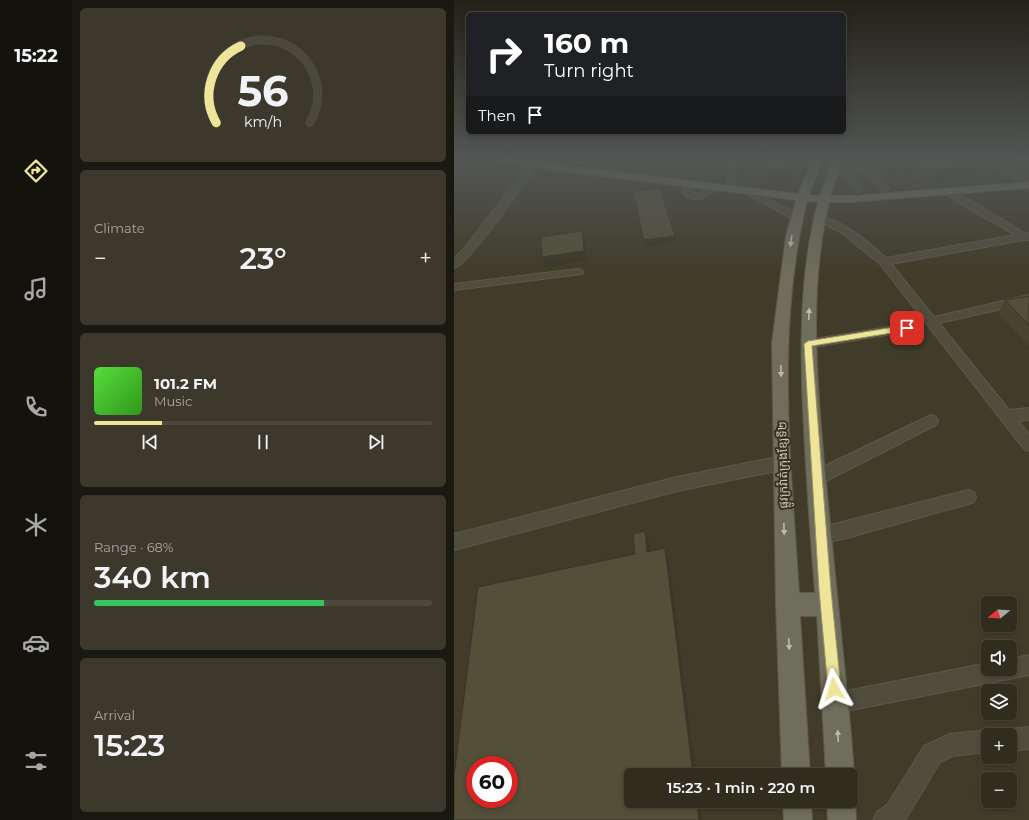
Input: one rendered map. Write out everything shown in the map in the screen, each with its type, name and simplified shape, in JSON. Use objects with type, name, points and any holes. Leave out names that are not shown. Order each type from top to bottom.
[{"type":"main road","name":"ផ្លូវក្រវ៉ាត់ក្រុងខ្សែទី២","points":[[796,768],[787,605],[782,463],[780,343],[786,278],[796,217],[802,198]]},
{"type":"main road","points":[[824,198],[818,218],[815,237],[808,344],[816,478],[836,703],[840,768]]},
{"type":"main road","points":[[787,605],[826,604]]},
{"type":"main road","points":[[797,808],[798,820]]},
{"type":"main road","points":[[841,808],[842,820]]},
{"type":"street","points":[[454,264],[468,251],[508,198]]},
{"type":"street","points":[[762,198],[796,217]]},
{"type":"street","points":[[957,198],[1027,237]]},
{"type":"street","points":[[818,218],[830,221],[863,243],[884,262],[1029,445]]},
{"type":"street","points":[[884,262],[1027,237]]},
{"type":"street","points":[[454,287],[578,272]]},
{"type":"street","points":[[932,321],[1029,300]]},
{"type":"street","points":[[808,344],[907,328]]},
{"type":"street","points":[[1006,416],[1029,414]]},
{"type":"street","points":[[816,478],[931,421]]},
{"type":"street","points":[[454,542],[677,484],[782,463]]},
{"type":"street","points":[[821,535],[843,531],[968,497]]},
{"type":"street","points":[[1017,668],[1029,665]]},
{"type":"street","points":[[836,703],[981,675]]},
{"type":"street","points":[[1017,739],[1029,738]]},
{"type":"street","points":[[885,820],[896,812],[932,754],[950,745],[981,743]]},
{"type":"building","points":[[635,198],[663,198],[675,236],[644,240]]},
{"type":"building","points":[[582,231],[584,251],[542,257],[541,237]]},
{"type":"building","points":[[1029,296],[1029,325],[1005,300]]},
{"type":"building","points":[[645,531],[647,552],[665,548],[692,768],[624,768],[624,808],[698,808],[699,820],[454,820],[454,776],[478,587],[635,554],[633,534]]},
{"type":"route","points":[[834,689],[816,478],[808,344],[907,328]]}]
